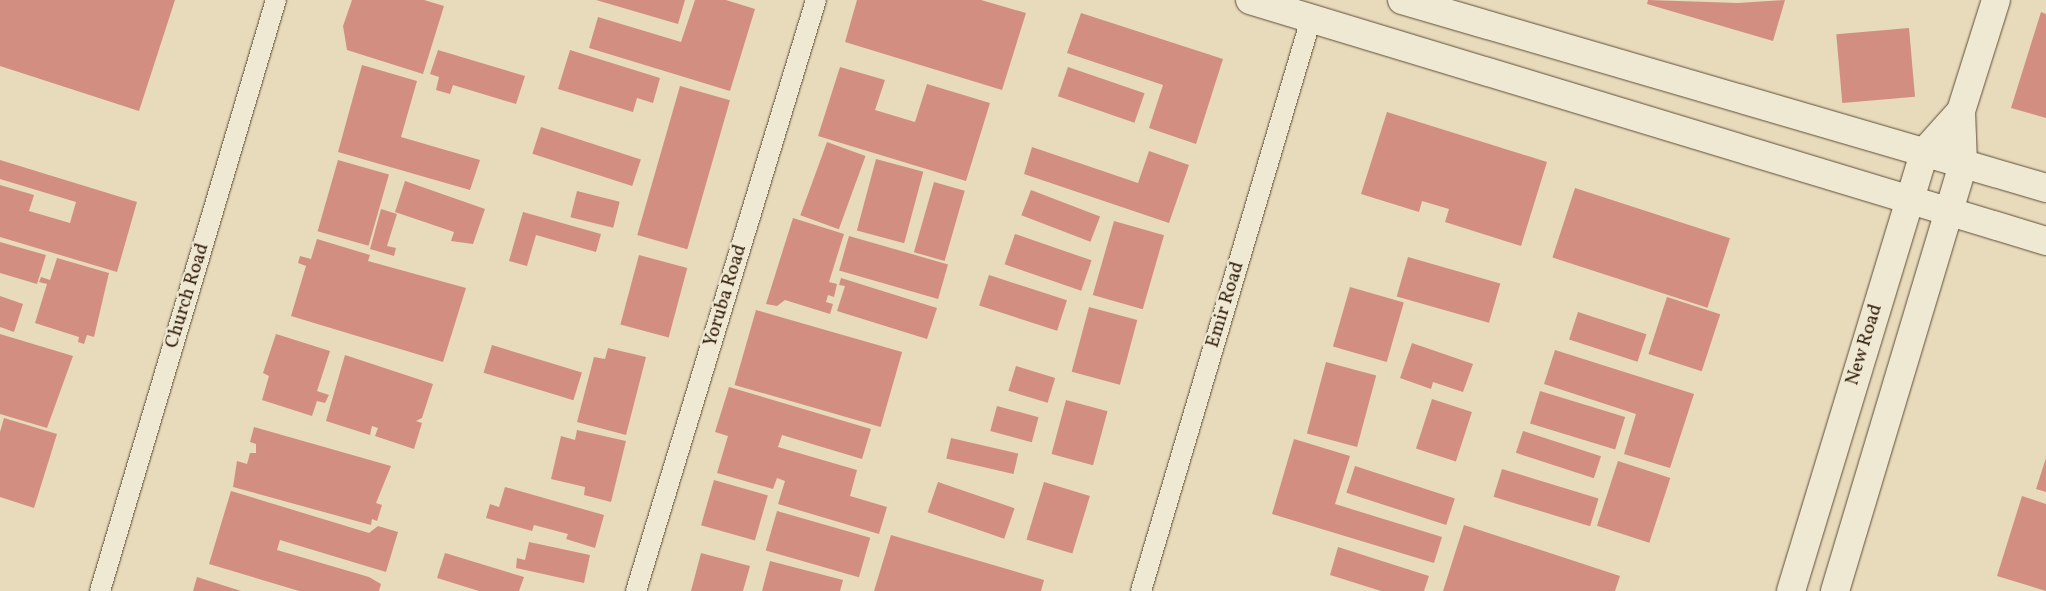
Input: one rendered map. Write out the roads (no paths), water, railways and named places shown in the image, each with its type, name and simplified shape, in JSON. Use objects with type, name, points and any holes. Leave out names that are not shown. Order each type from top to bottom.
[{"type":"main road","points":[[1250,0],[2046,241]]},
{"type":"main road","points":[[1402,0],[1925,151],[2046,188]]},
{"type":"main road","name":"New Road","points":[[1835,591],[1964,163],[1961,111],[1996,0]]},
{"type":"main road","name":"New Road","points":[[1791,591],[1925,151],[1961,111]]},
{"type":"lane","name":"Church Road","points":[[100,591],[276,0]]},
{"type":"lane","name":"Yoruba Road","points":[[636,591],[816,0]]},
{"type":"lane","name":"Emir Road","points":[[1141,591],[1311,19]]}]
